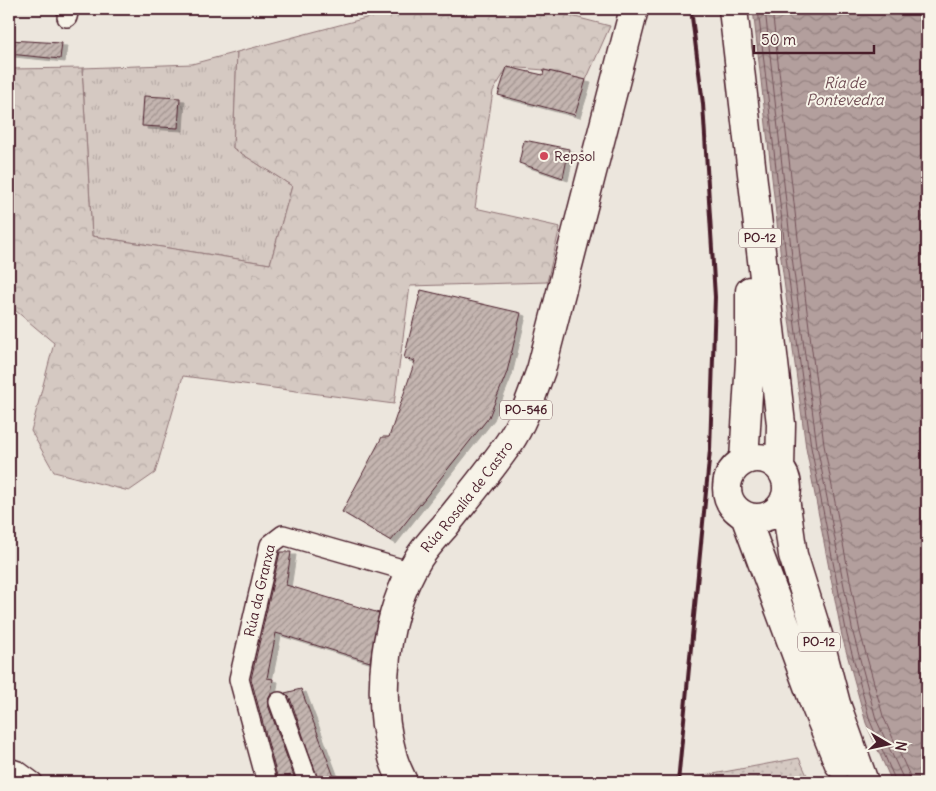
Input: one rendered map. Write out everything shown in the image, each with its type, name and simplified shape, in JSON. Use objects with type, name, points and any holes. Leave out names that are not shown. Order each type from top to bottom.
[{"type":"main road","name":"Rúa Rosalía de Castro","points":[[403,782],[392,754],[385,716],[383,685],[386,651],[393,622],[404,587],[418,559],[510,441],[526,411],[541,370],[634,9]]},
{"type":"main road","name":"PO-12","points":[[716,9],[750,284],[750,362],[744,460]]},
{"type":"main road","name":"PO-12","points":[[734,9],[780,424],[780,468]]},
{"type":"main road","points":[[764,458],[780,468],[787,482],[786,498],[781,507],[764,517],[755,518],[745,516],[737,511],[731,503],[727,485],[733,471],[744,460],[764,458]]},
{"type":"main road","name":"PO-12","points":[[786,498],[793,555],[818,635],[834,696],[864,782]]},
{"type":"main road","name":"PO-12","points":[[745,516],[814,705],[846,782]]},
{"type":"street","name":"Rúa da Granxa","points":[[264,782],[266,779],[239,678],[270,545],[283,535],[412,572]]},
{"type":"street","points":[[279,702],[308,782]]},
{"type":"street","points":[[9,768],[18,771],[33,782]]},
{"type":"green space","points":[[400,9],[544,9],[610,26],[586,80],[544,70],[508,67],[493,91],[475,208],[560,227],[547,282],[410,286],[394,404],[183,376],[155,473],[129,491],[54,472],[31,431],[54,343],[9,305],[9,69],[82,68],[92,236],[270,264],[292,186],[233,148],[237,52]]},
{"type":"green space","points":[[237,52],[233,148],[292,186],[270,264],[92,236],[82,68],[192,64]]},
{"type":"green space","points":[[799,758],[810,782],[691,782],[692,778]]},
{"type":"water","name":"Ría de Pontevedra","points":[[753,9],[927,9],[927,782],[892,782],[866,723],[842,636],[806,448],[781,258]]},
{"type":"building","points":[[9,40],[62,43],[60,59],[9,54]]},
{"type":"building","points":[[507,67],[543,75],[544,70],[586,80],[575,115],[498,95]]},
{"type":"building","points":[[144,96],[180,98],[178,128],[142,126]]},
{"type":"building","name":"Repsol","points":[[524,140],[569,149],[563,178],[519,163]]},
{"type":"building","points":[[421,290],[521,313],[507,372],[489,417],[391,541],[342,512],[382,437],[389,437],[415,361],[404,358]]},
{"type":"building","points":[[280,552],[291,552],[286,585],[379,613],[370,662],[276,633],[267,678],[273,679],[268,705],[296,782],[277,782],[251,679]]},
{"type":"building","points":[[301,689],[336,782],[319,782],[290,698],[285,693]]},
{"type":"railway","points":[[678,782],[710,450],[715,297],[703,104],[691,9]]},
{"type":"place","name":"Repsol","points":[[544,156]]}]
